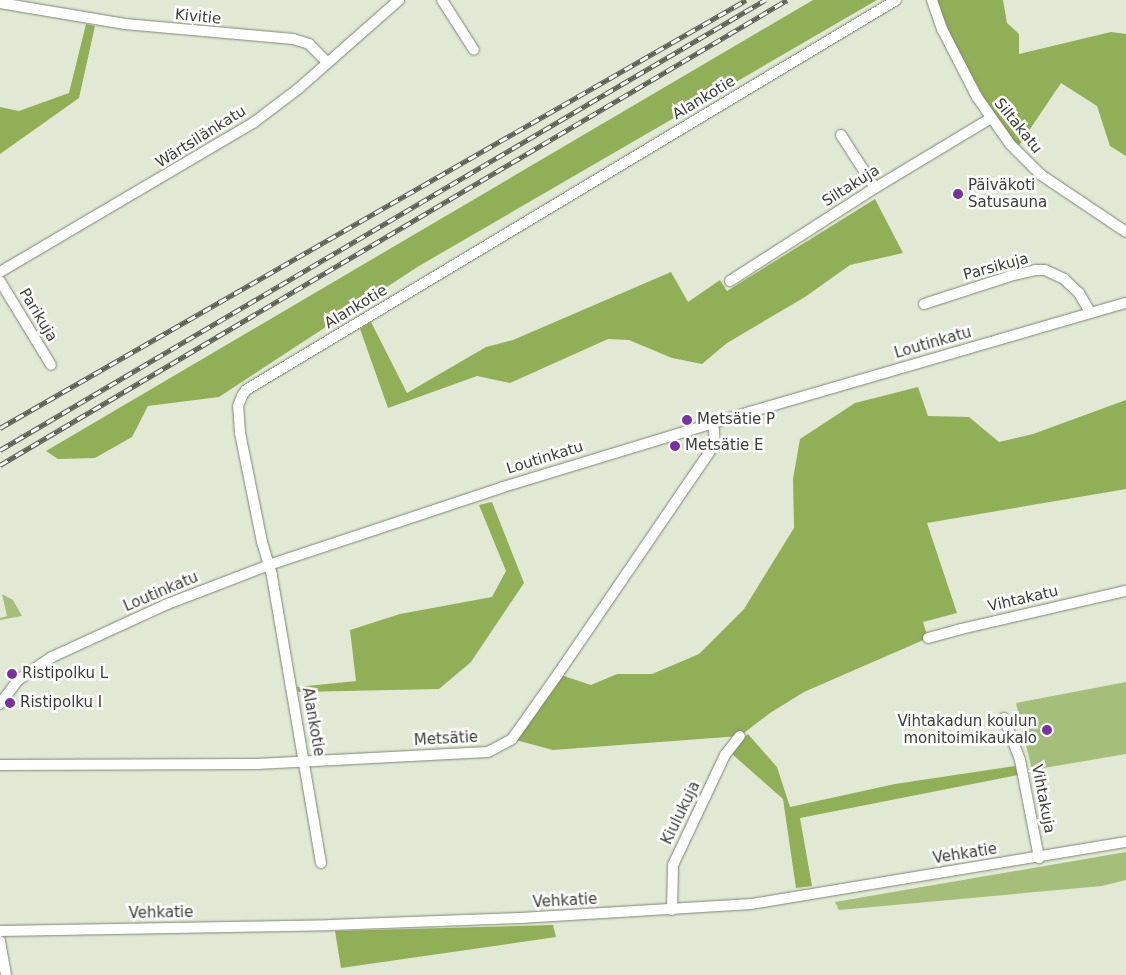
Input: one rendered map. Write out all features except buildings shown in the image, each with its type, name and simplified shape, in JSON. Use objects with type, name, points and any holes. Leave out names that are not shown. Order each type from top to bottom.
[{"type":"street","name":"Wärtsilänkatu","points":[[0,272],[253,123],[298,89],[399,0]]},
{"type":"street","points":[[442,0],[474,50]]},
{"type":"street","name":"Alankotie","points":[[321,863],[305,762],[269,565],[262,542],[240,433],[238,406],[246,390],[896,0]]},
{"type":"street","name":"Siltakatu","points":[[932,0],[942,29],[977,97],[1010,144],[1041,175],[1126,232]]},
{"type":"street","name":"Kivitie","points":[[0,3],[125,24],[293,39],[309,44],[327,62]]},
{"type":"street","name":"Siltakuja","points":[[730,281],[875,188],[991,118]]},
{"type":"street","points":[[841,135],[875,188]]},
{"type":"street","name":"Parsikuja","points":[[924,304],[1010,276],[1035,270],[1045,270],[1064,279],[1079,293],[1090,312]]},
{"type":"street","name":"Parikuja","points":[[0,281],[51,365]]},
{"type":"street","name":"Loutinkatu","points":[[0,704],[18,680],[52,657],[174,601],[269,565],[504,487],[1090,312],[1126,303]]},
{"type":"street","name":"Metsätie","points":[[0,765],[257,764],[488,752],[512,739],[715,444],[713,424]]},
{"type":"street","name":"Vihtakatu","points":[[928,638],[1126,591]]},
{"type":"street","name":"Vihtakuja","points":[[1004,718],[1020,760],[1039,858]]},
{"type":"street","name":"Kiulukuja","points":[[672,910],[673,865],[725,755],[740,736]]},
{"type":"street","name":"Vehkatie","points":[[0,931],[330,925],[672,910],[751,904],[1039,858],[1126,842]]},
{"type":"street","points":[[0,941],[6,975]]},
{"type":"green space","points":[[813,0],[877,0],[419,266],[219,397],[148,406],[132,437],[95,458],[58,459],[46,451]]},
{"type":"green space","points":[[936,0],[1003,0],[1007,23],[1019,34],[1019,54],[1111,32],[1126,34],[1126,156],[1110,146],[1097,106],[1061,83],[1018,147],[993,114],[956,47]]},
{"type":"green space","points":[[86,24],[95,26],[79,98],[0,154],[0,107],[19,111],[69,93]]},
{"type":"green space","points":[[875,199],[903,253],[850,265],[805,297],[727,343],[702,364],[672,358],[629,340],[608,339],[510,383],[477,376],[388,408],[360,329],[371,322],[407,393],[486,347],[513,340],[671,272],[688,302],[720,280],[727,291]]},
{"type":"green space","points":[[918,387],[928,416],[969,417],[999,442],[1033,434],[1126,400],[1126,489],[927,523],[957,613],[923,622],[928,638],[804,692],[770,713],[740,736],[553,750],[512,739],[558,674],[591,685],[617,674],[652,674],[699,654],[744,609],[794,528],[793,479],[800,439],[855,403]]},
{"type":"green space","points":[[492,502],[524,583],[471,662],[439,689],[298,692],[297,687],[356,681],[350,630],[400,614],[492,597],[506,571],[479,505]]},
{"type":"green space","points":[[2,594],[13,600],[22,616],[0,620],[0,618],[7,616]]},
{"type":"green space","points":[[1126,682],[1126,754],[1032,770],[1016,703]]},
{"type":"green space","points":[[748,734],[777,767],[790,807],[895,784],[1015,766],[1018,775],[800,818],[812,886],[796,888],[783,799],[732,754]]},
{"type":"green space","points":[[1126,852],[1126,880],[1102,886],[839,910],[835,902]]},
{"type":"green space","points":[[553,925],[556,937],[341,968],[335,931]]},
{"type":"railway","points":[[0,428],[746,0]]},
{"type":"railway","points":[[0,450],[765,0]]},
{"type":"railway","points":[[0,465],[787,0]]},
{"type":"place","name":"Päiväkoti Satusauna","points":[[958,194]]},
{"type":"place","name":"Metsätie P","points":[[687,420]]},
{"type":"place","name":"Metsätie E","points":[[675,446]]},
{"type":"place","name":"Ristipolku L","points":[[12,674]]},
{"type":"place","name":"Ristipolku I","points":[[10,703]]},
{"type":"place","name":"Vihtakadun koulun monitoimikaukalo","points":[[1047,730]]}]
